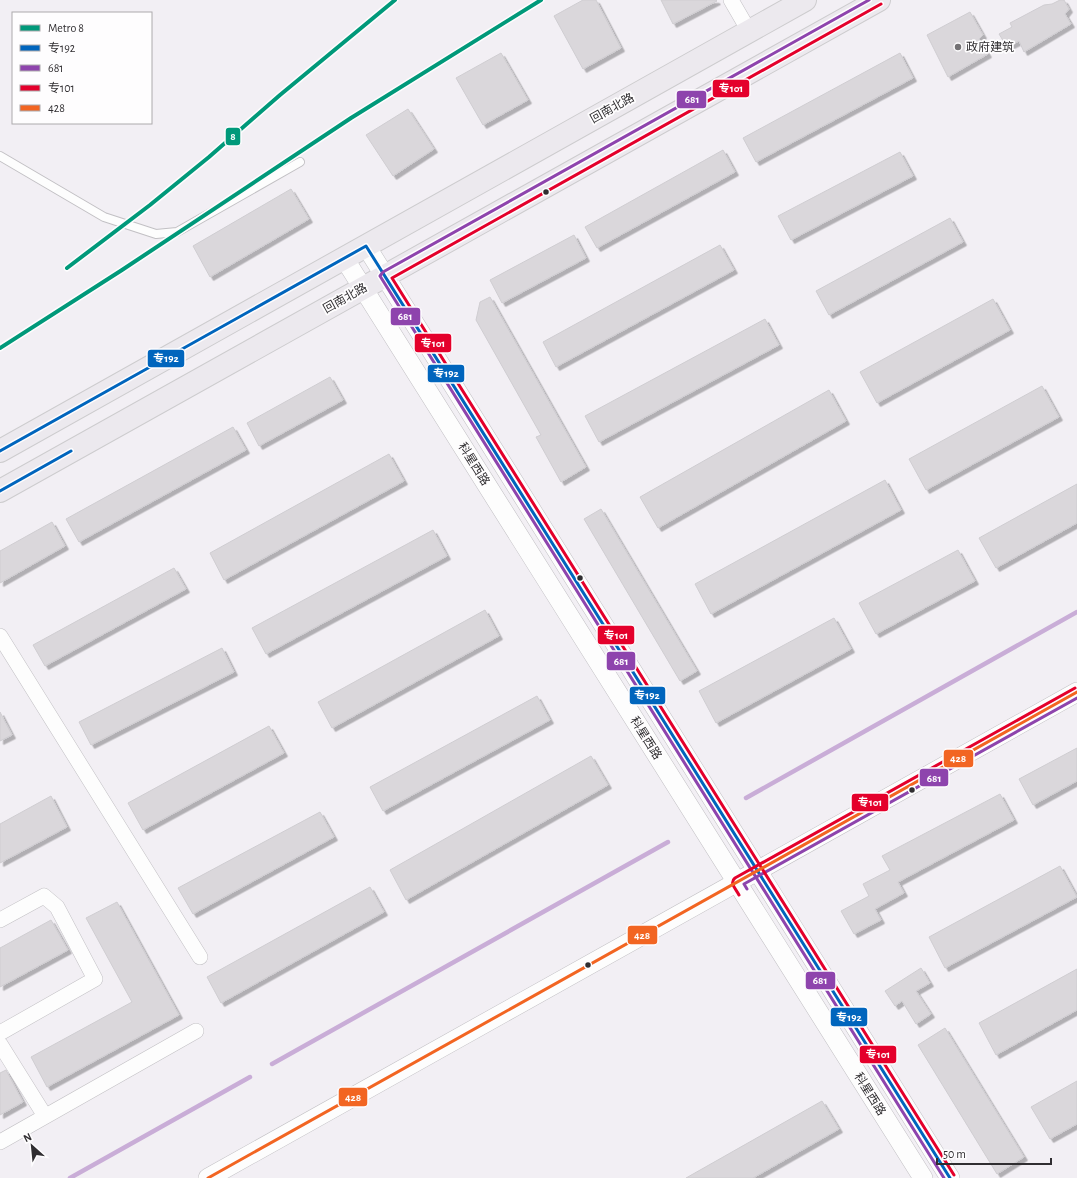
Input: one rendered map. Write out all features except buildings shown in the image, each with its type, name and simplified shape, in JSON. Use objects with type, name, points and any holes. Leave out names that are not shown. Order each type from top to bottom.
[{"type":"main road","name":"回南北路","points":[[0,451],[805,0]]},
{"type":"main road","name":"回南北路","points":[[0,490],[879,0]]},
{"type":"street","points":[[731,0],[749,31]]},
{"type":"street","name":"科星西路","points":[[366,246],[950,1178]]},
{"type":"street","name":"科星西路","points":[[344,258],[922,1178]]},
{"type":"street","points":[[0,636],[200,957]]},
{"type":"street","points":[[208,1178],[1077,692]]},
{"type":"street","points":[[0,920],[44,896],[57,908],[95,979],[0,1033]]},
{"type":"street","points":[[0,1142],[196,1031]]},
{"type":"street","points":[[0,1044],[46,1116]]},
{"type":"lane","points":[[0,156],[104,217],[156,234],[177,232],[300,162]]},
{"type":"waterway","points":[[746,798],[1077,612]]},
{"type":"waterway","points":[[272,1064],[668,842]]},
{"type":"waterway","points":[[70,1178],[250,1077]]},
{"type":"metro line","name":"8","points":[[67,268],[150,205],[209,157],[280,95],[395,0]]},
{"type":"metro line","name":"8","points":[[0,348],[122,270],[351,118],[541,0]]},
{"type":"transit line","name":"681","points":[[869,0],[383,272],[380,276],[944,1178]]},
{"type":"transit line","name":"专101","points":[[881,4],[392,278],[954,1175]]},
{"type":"transit line","name":"专192","points":[[0,451],[366,246],[950,1178]]},
{"type":"transit line","name":"专192","points":[[0,491],[71,451]]},
{"type":"transit line","name":"专101","points":[[739,895],[733,884],[733,880],[735,878],[1075,688]]},
{"type":"transit line","name":"428","points":[[208,1178],[1077,692]]},
{"type":"transit line","name":"681","points":[[747,889],[744,884],[1077,698]]},
{"type":"place","name":"政府建筑","points":[[958,47]]}]
